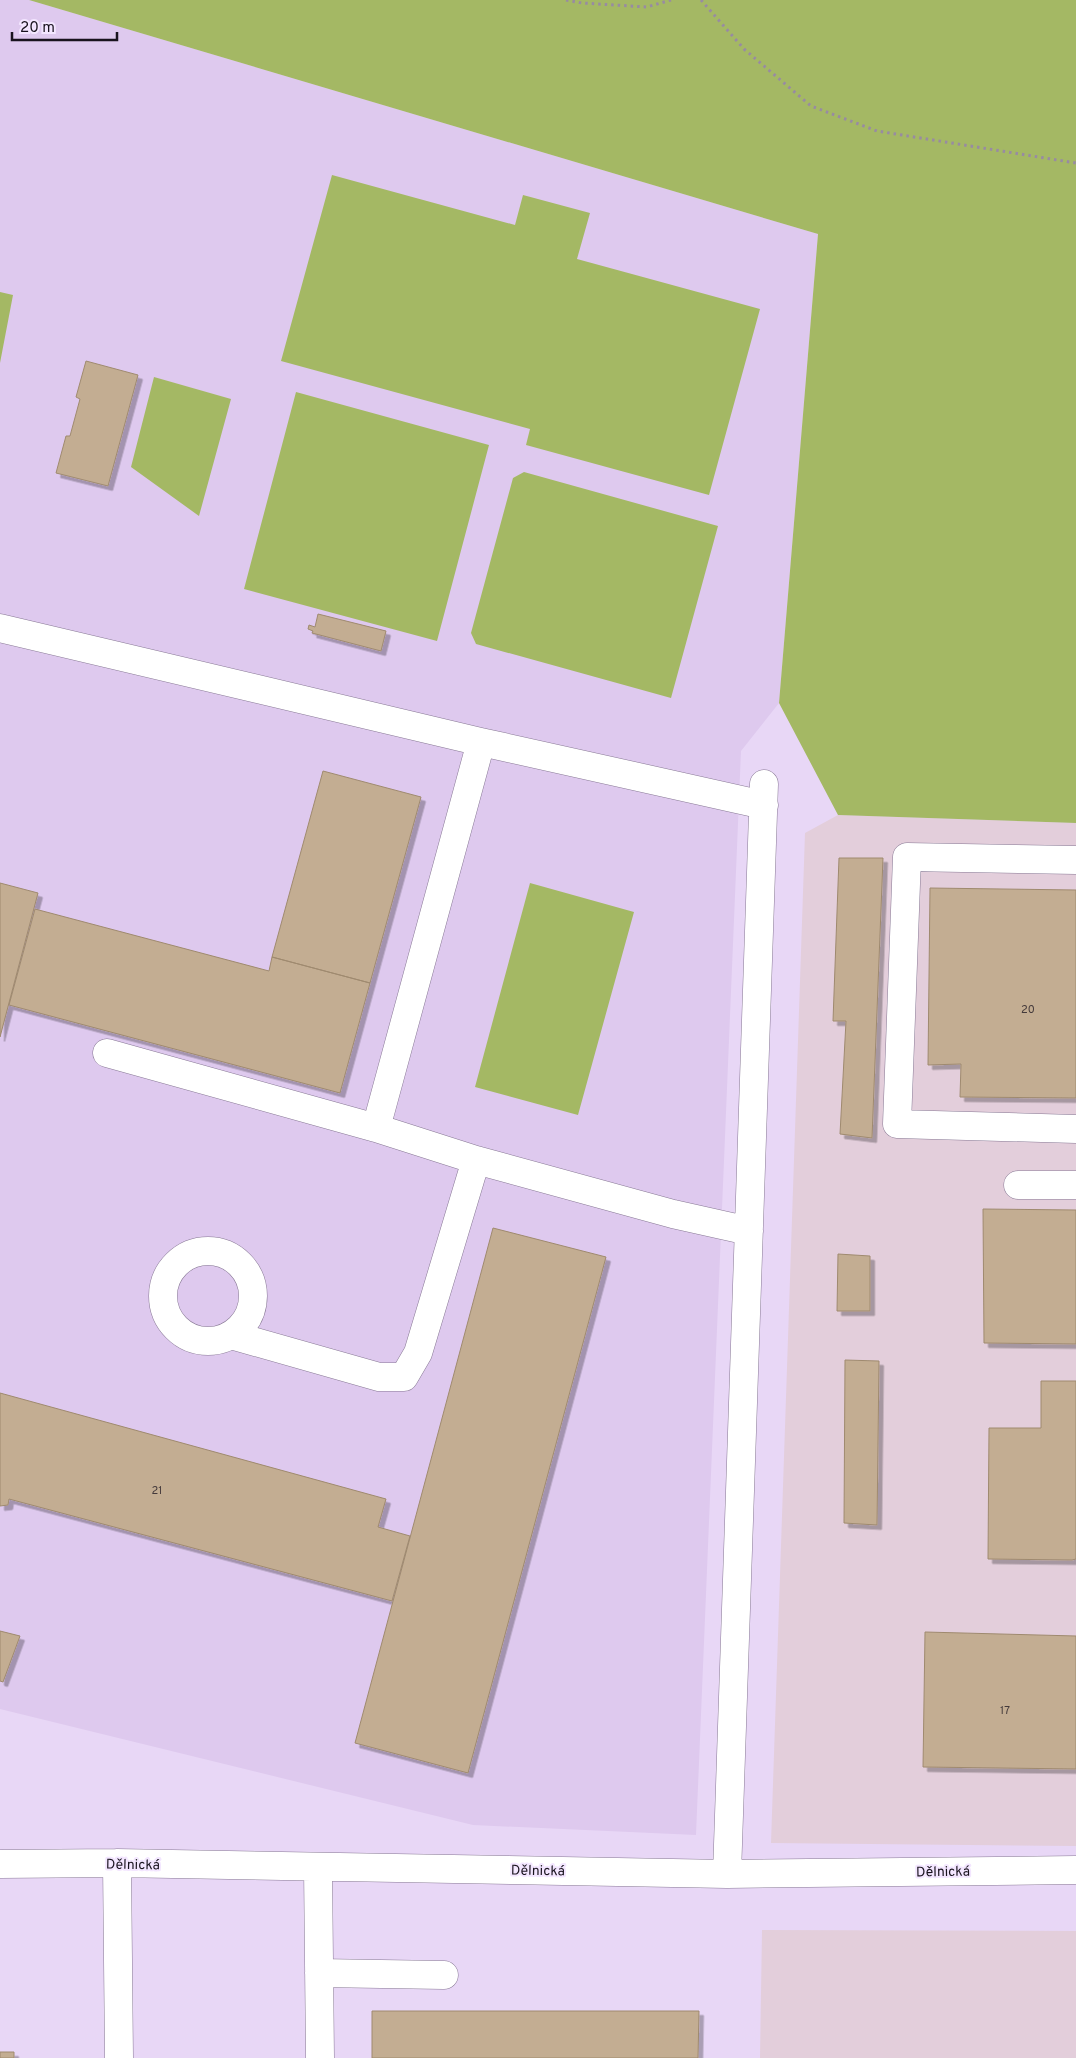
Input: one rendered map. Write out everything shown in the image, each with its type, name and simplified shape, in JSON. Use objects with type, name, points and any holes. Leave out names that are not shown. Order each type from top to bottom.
[{"type":"street","points":[[0,628],[481,742],[764,795],[727,1874]]},
{"type":"street","points":[[376,1128],[481,742]]},
{"type":"street","points":[[1076,860],[907,857],[897,1124],[1076,1129]]},
{"type":"street","points":[[107,1053],[376,1128],[476,1160],[673,1214],[749,1231]]},
{"type":"street","points":[[231,1335],[379,1377],[404,1377],[418,1353],[476,1160]]},
{"type":"street","points":[[1018,1185],[1076,1184]]},
{"type":"street","points":[[117,1863],[119,2058]]},
{"type":"street","name":"Dělnická","points":[[0,1864],[117,1863],[727,1874],[1076,1870]]},
{"type":"street","points":[[318,1867],[320,2058]]},
{"type":"street","points":[[319,1973],[444,1975]]},
{"type":"path","points":[[566,0],[582,3],[647,7],[671,0]]},
{"type":"path","points":[[701,0],[744,49],[811,106],[877,131],[1076,163]]},
{"type":"shaded area","points":[[0,0],[29,0],[818,234],[779,703],[741,751],[696,1835],[473,1825],[0,1709]]},
{"type":"shaded area","points":[[838,815],[1076,823],[1076,1846],[771,1843],[805,833]]},
{"type":"shaded area","points":[[762,1930],[1076,1931],[1076,2058],[760,2058]]},
{"type":"green space","points":[[29,0],[1076,0],[1076,823],[838,815],[779,703],[818,234]]},
{"type":"green space","points":[[332,175],[515,225],[523,195],[590,213],[577,259],[760,309],[709,495],[526,445],[530,429],[281,361]]},
{"type":"green space","points":[[0,292],[13,295],[0,363]]},
{"type":"green space","points":[[154,377],[231,399],[199,516],[131,467]]},
{"type":"green space","points":[[296,392],[489,445],[437,641],[244,589]]},
{"type":"green space","points":[[524,472],[718,526],[671,698],[476,644],[471,633],[513,478]]},
{"type":"green space","points":[[530,883],[634,912],[578,1115],[475,1087]]},
{"type":"building","points":[[86,361],[138,375],[108,486],[56,473],[66,436],[70,436],[80,399],[76,397]]},
{"type":"building","points":[[318,614],[386,631],[381,651],[312,633],[313,631],[308,629],[309,625],[315,627]]},
{"type":"building","points":[[323,771],[421,797],[370,983],[272,957]]},
{"type":"building","points":[[839,858],[883,858],[872,1138],[840,1134],[846,1021],[833,1021]]},
{"type":"building","points":[[0,883],[38,893],[0,1037]]},
{"type":"building","points":[[930,888],[1076,890],[1076,1098],[960,1097],[961,1064],[928,1065]]},
{"type":"building","points":[[35,909],[269,971],[272,957],[370,983],[340,1093],[9,1005]]},
{"type":"building","points":[[983,1209],[1076,1210],[1076,1344],[984,1343]]},
{"type":"building","points":[[493,1228],[606,1257],[468,1773],[355,1743]]},
{"type":"building","points":[[838,1254],[870,1256],[870,1311],[837,1311]]},
{"type":"building","points":[[845,1360],[879,1361],[877,1525],[844,1523]]},
{"type":"building","points":[[1041,1381],[1076,1381],[1076,1559],[988,1559],[989,1428],[1041,1428]]},
{"type":"building","points":[[0,1393],[386,1499],[378,1527],[410,1536],[392,1601],[9,1499],[8,1505],[0,1506]]},
{"type":"building","points":[[0,1631],[20,1636],[3,1682],[0,1681]]},
{"type":"building","points":[[925,1632],[1076,1636],[1076,1769],[923,1767]]},
{"type":"building","points":[[372,2011],[699,2011],[698,2058],[372,2058]]},
{"type":"building","points":[[0,2052],[14,2052],[14,2058],[0,2058]]}]
